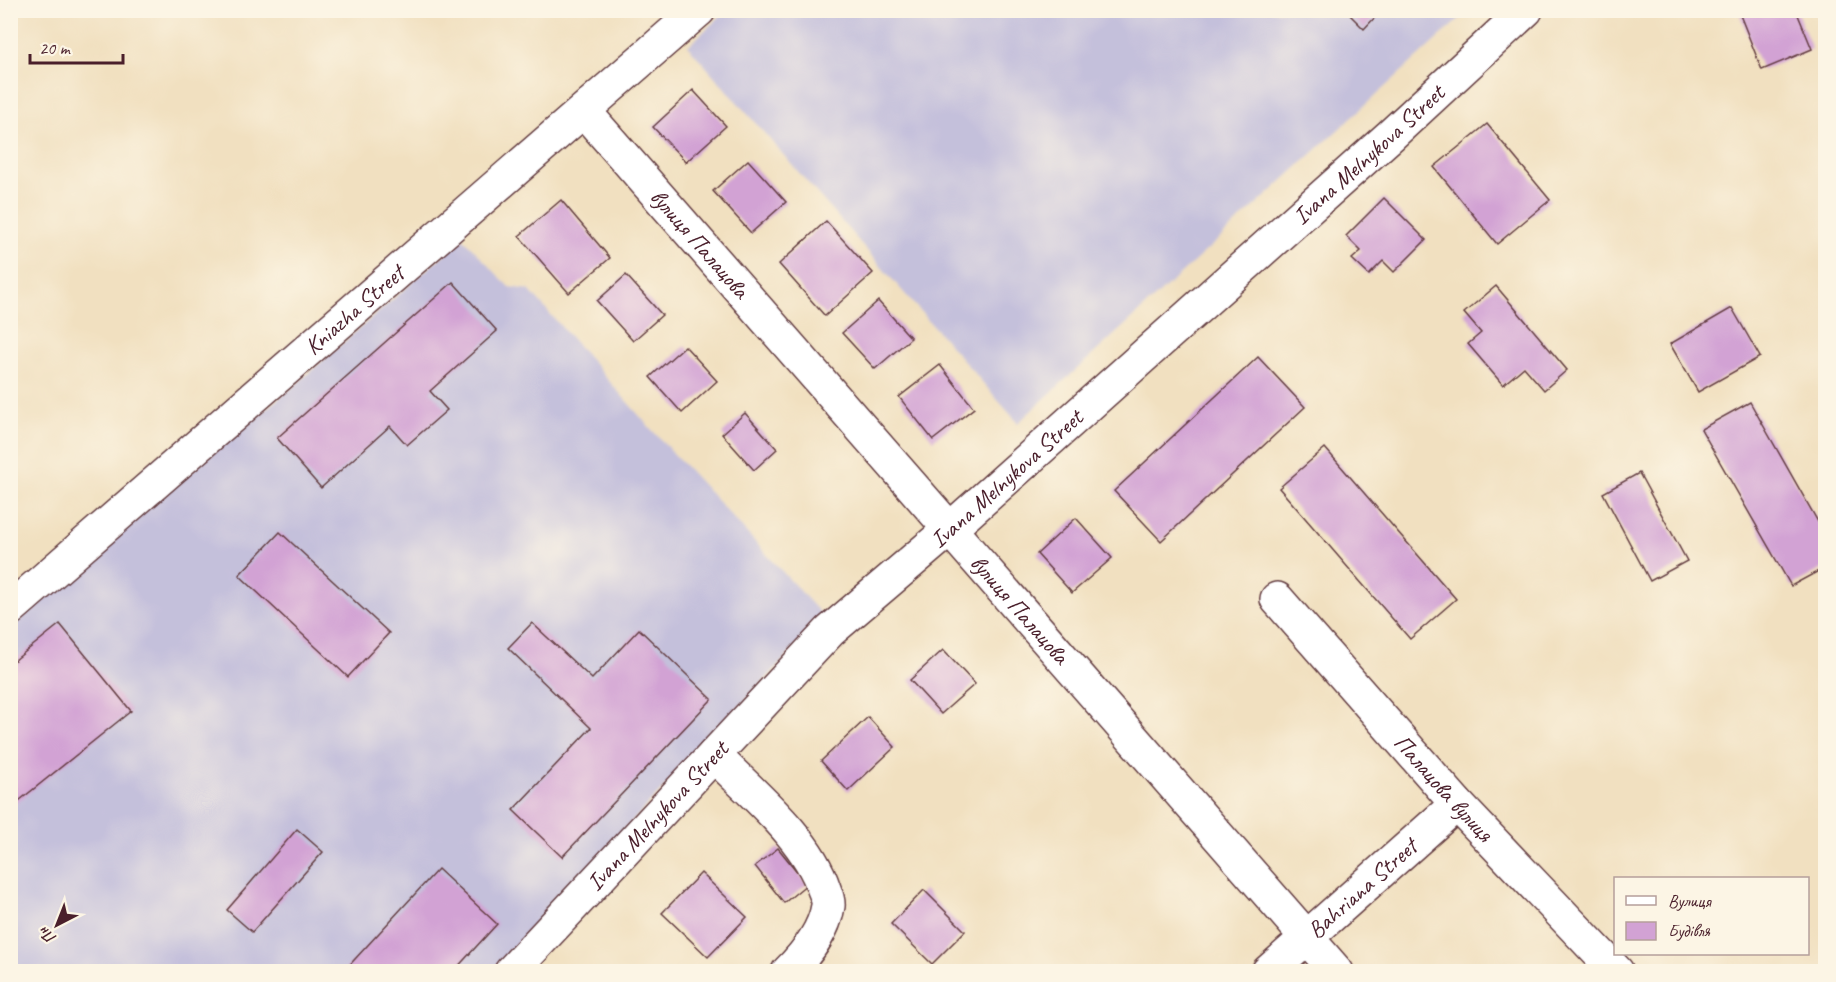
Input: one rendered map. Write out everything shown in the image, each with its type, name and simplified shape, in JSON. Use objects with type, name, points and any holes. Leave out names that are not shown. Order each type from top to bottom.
[{"type":"street","name":"Kniazha Street","points":[[10,609],[699,10]]},
{"type":"street","name":"Ivana Melnykova Street","points":[[511,972],[830,631],[950,529],[1390,136],[1526,10]]},
{"type":"street","name":"вулиця Палацова","points":[[584,111],[1337,972]]},
{"type":"street","name":"Палацова вулиця","points":[[1277,599],[1458,804],[1617,972]]},
{"type":"street","points":[[714,755],[800,844],[820,876],[829,904],[820,929],[807,952],[788,972]]},
{"type":"street","name":"Bahriana Street","points":[[1268,972],[1458,804]]},
{"type":"shaded area","points":[[727,10],[1468,11],[1018,423],[688,46]]},
{"type":"shaded area","points":[[463,238],[509,287],[529,290],[652,430],[824,617],[491,972],[11,971],[10,628]]},
{"type":"building","points":[[1345,10],[1382,10],[1364,29]]},
{"type":"building","points":[[1738,10],[1796,10],[1812,49],[1762,70]]},
{"type":"building","points":[[693,90],[726,126],[686,162],[653,127]]},
{"type":"building","points":[[1487,124],[1550,200],[1497,244],[1434,167]]},
{"type":"building","points":[[748,160],[786,202],[751,233],[713,191]]},
{"type":"building","points":[[1384,198],[1426,240],[1394,272],[1383,261],[1369,275],[1352,259],[1361,251],[1346,236]]},
{"type":"building","points":[[561,200],[610,258],[569,293],[519,236]]},
{"type":"building","points":[[826,221],[873,273],[825,316],[779,264]]},
{"type":"building","points":[[626,275],[662,315],[633,341],[597,301]]},
{"type":"building","points":[[453,282],[497,331],[430,391],[447,410],[407,445],[390,426],[321,488],[277,438]]},
{"type":"building","points":[[1496,286],[1567,370],[1544,390],[1524,367],[1503,385],[1468,344],[1481,333],[1464,313]]},
{"type":"building","points":[[878,301],[911,338],[875,369],[842,333]]},
{"type":"building","points":[[1732,308],[1760,357],[1698,392],[1670,344]]},
{"type":"building","points":[[685,346],[717,381],[682,413],[650,377]]},
{"type":"building","points":[[1258,357],[1305,407],[1161,541],[1114,491]]},
{"type":"building","points":[[940,365],[974,408],[933,440],[899,397]]},
{"type":"building","points":[[1750,402],[1826,536],[1826,567],[1791,586],[1701,429]]},
{"type":"building","points":[[745,413],[777,449],[754,470],[722,434]]},
{"type":"building","points":[[1325,448],[1456,599],[1410,639],[1279,488]]},
{"type":"building","points":[[1639,473],[1687,561],[1650,581],[1603,493]]},
{"type":"building","points":[[1076,518],[1112,558],[1072,593],[1037,554]]},
{"type":"building","points":[[280,532],[389,633],[348,677],[239,575]]},
{"type":"building","points":[[532,623],[592,679],[639,629],[712,699],[562,857],[513,810],[591,728],[508,648]]},
{"type":"building","points":[[60,624],[131,711],[10,808],[10,664]]},
{"type":"building","points":[[943,650],[975,684],[941,714],[910,680]]},
{"type":"building","points":[[868,717],[895,747],[848,791],[821,761]]},
{"type":"building","points":[[297,829],[323,852],[252,932],[227,910]]},
{"type":"building","points":[[778,848],[807,884],[784,903],[755,866]]},
{"type":"building","points":[[438,869],[497,924],[453,972],[343,972]]},
{"type":"building","points":[[701,873],[747,917],[708,957],[662,913]]},
{"type":"building","points":[[924,890],[965,931],[932,964],[891,924]]}]
